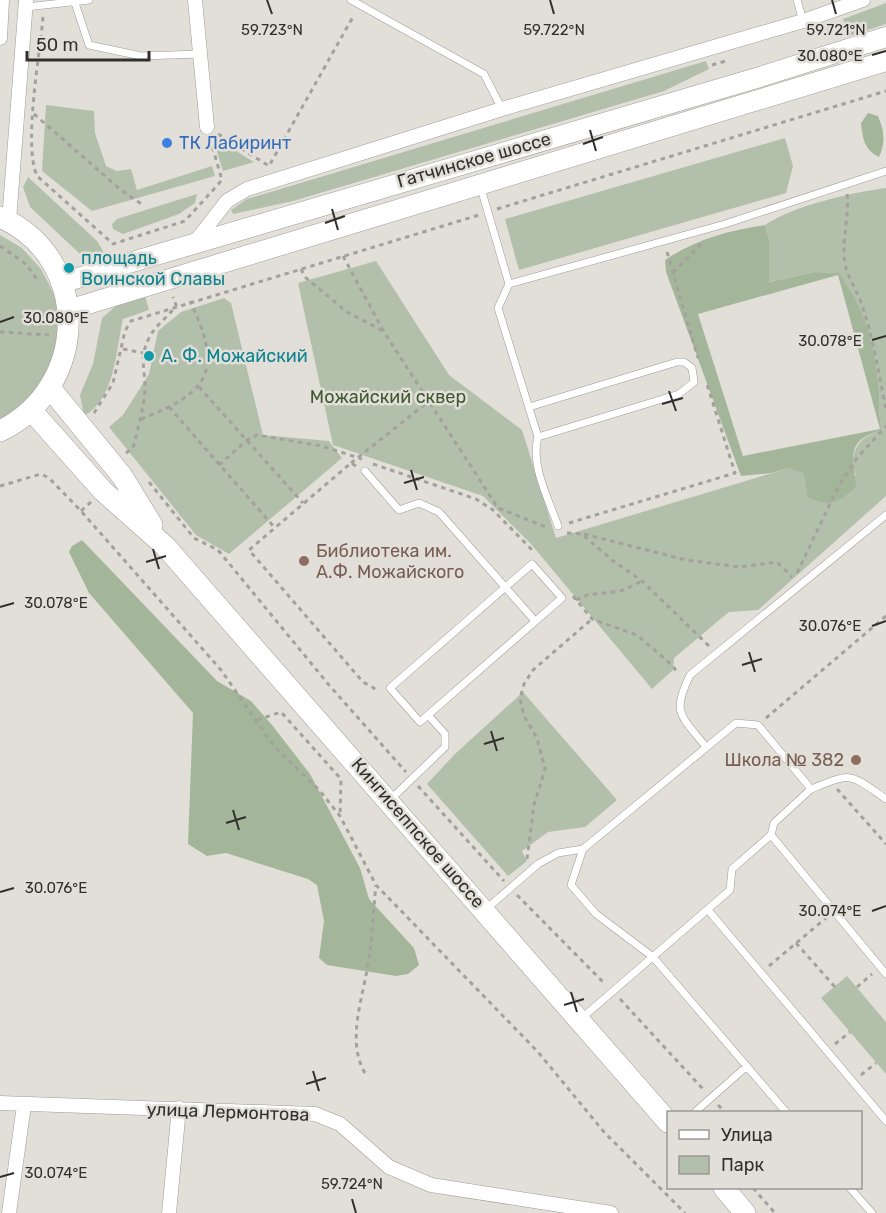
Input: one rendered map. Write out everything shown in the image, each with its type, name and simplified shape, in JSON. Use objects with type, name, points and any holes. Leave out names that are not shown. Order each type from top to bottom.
[{"type":"main road","name":"Гатчинское шоссе","points":[[51,284],[763,76],[886,37]]},
{"type":"main road","name":"Гатчинское шоссе","points":[[68,310],[479,183],[886,61]]},
{"type":"main road","points":[[0,431],[32,410],[50,388],[62,364],[68,338],[68,310],[51,284],[39,246],[5,219]]},
{"type":"main road","name":"Кингисеппское шоссе","points":[[50,388],[122,476],[165,546]]},
{"type":"main road","name":"Кингисеппское шоссе","points":[[32,410],[103,491],[165,546],[667,1120]]},
{"type":"main road","points":[[725,1189],[745,1213]]},
{"type":"street","points":[[0,38],[2,0]]},
{"type":"street","points":[[195,0],[207,127]]},
{"type":"street","points":[[195,242],[227,201],[247,189],[502,109],[803,21],[863,0]]},
{"type":"street","points":[[5,219],[26,3]]},
{"type":"street","name":"улица Лермонтова","points":[[0,1103],[315,1114],[340,1124],[389,1167],[431,1185],[611,1213]]},
{"type":"street","points":[[9,1213],[24,1105]]},
{"type":"street","points":[[169,1213],[179,1108]]},
{"type":"lane","points":[[26,3],[44,5],[89,0]]},
{"type":"lane","points":[[351,0],[484,74],[502,109]]},
{"type":"lane","points":[[796,0],[803,21]]},
{"type":"lane","points":[[74,1],[89,45],[141,56],[200,54]]},
{"type":"lane","points":[[509,284],[710,229],[886,171]]},
{"type":"lane","points":[[479,183],[509,284],[498,308],[538,437],[536,446],[538,466],[556,529]]},
{"type":"lane","points":[[529,407],[677,362],[684,362],[692,368],[694,382],[679,394],[538,437]]},
{"type":"lane","points":[[365,471],[399,510],[419,503],[439,512],[535,621]]},
{"type":"lane","points":[[706,747],[681,714],[679,697],[690,675],[886,516]]},
{"type":"lane","points":[[532,564],[562,598],[535,621],[420,722],[390,688],[532,564]]},
{"type":"lane","points":[[390,801],[446,747],[445,734],[428,715]]},
{"type":"lane","points":[[485,910],[524,876],[558,853],[583,849],[736,723],[758,725],[811,789]]},
{"type":"lane","points":[[580,1020],[730,890],[732,868],[771,835],[774,823],[811,789],[830,781],[853,777],[886,799]]},
{"type":"lane","points":[[771,835],[886,974]]},
{"type":"lane","points":[[583,849],[572,885],[596,914],[653,957],[784,1111]]},
{"type":"lane","points":[[708,910],[886,1121]]},
{"type":"lane","points":[[697,1111],[746,1067]]},
{"type":"lane","points":[[851,1189],[872,1213]]},
{"type":"path","points":[[207,127],[269,166],[360,4]]},
{"type":"path","points":[[44,5],[34,114],[33,165],[37,176],[90,221],[113,244],[185,221],[222,180],[207,127]]},
{"type":"path","points":[[34,114],[121,190],[143,205]]},
{"type":"path","points":[[846,183],[849,207],[843,234],[845,265],[861,302],[886,410]]},
{"type":"path","points":[[673,273],[703,243],[710,229]]},
{"type":"path","points":[[663,242],[701,366]]},
{"type":"path","points":[[0,246],[51,284]]},
{"type":"path","points":[[343,256],[384,332],[498,508],[556,529],[686,560],[739,567],[777,562],[800,586]]},
{"type":"path","points":[[300,269],[305,277],[348,312],[384,332]]},
{"type":"path","points":[[141,419],[169,407],[199,387],[209,359],[201,324],[190,301]]},
{"type":"path","points":[[129,451],[133,448],[141,419],[145,386],[141,370],[143,354],[150,336],[176,305]]},
{"type":"path","points":[[0,332],[53,335],[53,328]]},
{"type":"path","points":[[123,349],[143,354]]},
{"type":"path","points":[[556,529],[735,473],[704,377]]},
{"type":"path","points":[[199,387],[303,503]]},
{"type":"path","points":[[390,688],[383,693],[363,682],[249,550],[351,463],[428,402]]},
{"type":"path","points":[[169,407],[275,528]]},
{"type":"path","points":[[800,586],[796,571],[837,489],[857,458],[886,426]]},
{"type":"path","points":[[219,465],[247,440]]},
{"type":"path","points":[[351,463],[365,471]]},
{"type":"path","points":[[0,486],[31,475],[41,474],[49,478],[221,670],[273,746],[320,791],[340,816],[376,885],[538,1052],[604,1132],[685,1213]]},
{"type":"path","points":[[493,510],[498,508]]},
{"type":"path","points":[[582,534],[612,560],[642,581],[717,654]]},
{"type":"path","points":[[576,600],[586,595],[621,591],[642,581]]},
{"type":"path","points":[[758,725],[886,616]]},
{"type":"path","points":[[524,876],[534,805],[545,769],[537,738],[524,716],[520,699],[524,684],[533,670],[592,619],[637,635],[673,666],[685,686]]},
{"type":"path","points":[[257,720],[280,712],[341,779],[340,816]]},
{"type":"path","points":[[830,781],[886,844]]},
{"type":"path","points":[[365,1073],[359,1063],[357,1015],[369,962],[376,885]]},
{"type":"path","points":[[761,973],[834,911]]},
{"type":"path","points":[[796,943],[835,987]]},
{"type":"path","points":[[857,987],[880,967]]},
{"type":"path","points":[[827,1051],[850,1032]]},
{"type":"path","points":[[853,1081],[876,1063]]},
{"type":"path","points":[[754,1189],[775,1213]]},
{"type":"green space","points":[[886,3],[886,24],[849,36],[843,19]]},
{"type":"green space","points":[[706,61],[709,69],[664,91],[293,201],[233,214],[231,210],[247,199]]},
{"type":"green space","points":[[46,105],[94,111],[95,133],[106,166],[117,171],[131,169],[137,190],[212,166],[215,176],[92,211],[42,171]]},
{"type":"green space","points":[[868,113],[878,116],[882,126],[883,141],[879,157],[870,151],[864,139],[861,123]]},
{"type":"green space","points":[[212,136],[254,162],[223,171]]},
{"type":"green space","points":[[785,138],[793,166],[786,193],[519,270],[505,219]]},
{"type":"green space","points":[[28,177],[97,241],[107,258],[94,259],[79,253],[30,207],[23,187]]},
{"type":"green space","name":"Можайский сквер","points":[[886,188],[886,496],[758,610],[729,612],[674,658],[673,670],[652,689],[531,544],[483,496],[333,445],[298,283],[376,261],[449,375],[522,430],[556,538],[789,468],[804,474],[856,476],[853,460],[857,447],[861,441],[882,430],[877,371],[868,328],[856,302],[838,273],[815,272],[768,282],[769,240],[765,225],[792,211],[823,201]]},
{"type":"green space","points":[[197,194],[195,203],[179,214],[123,234],[113,229],[112,224],[117,219]]},
{"type":"green space","points":[[765,225],[769,240],[769,282],[815,272],[839,273],[863,315],[872,341],[882,430],[870,434],[857,445],[853,459],[856,487],[834,502],[822,502],[808,497],[804,474],[789,468],[771,473],[741,476],[666,272],[665,260],[676,253],[712,237]],"holes":[[[838,275],[880,429],[743,456],[698,314]]]},
{"type":"green space","points":[[0,235],[22,248],[41,269],[54,294],[61,322],[50,377],[0,426]]},
{"type":"green space","points":[[145,296],[149,310],[123,319],[116,359],[108,386],[94,408],[84,416],[80,395],[93,364],[102,318],[117,305]]},
{"type":"green space","points":[[224,298],[231,303],[263,435],[329,441],[342,458],[229,554],[196,535],[109,427],[123,415],[149,374],[158,331],[181,312]]},
{"type":"green space","points":[[82,540],[217,681],[251,701],[310,774],[360,868],[369,899],[414,948],[419,965],[408,974],[396,976],[327,965],[319,958],[324,921],[317,885],[308,879],[226,853],[207,856],[188,844],[193,713],[89,593],[69,552],[72,546]]},
{"type":"green space","points":[[523,692],[617,800],[585,827],[548,832],[522,851],[527,861],[508,876],[427,784],[455,754]]},
{"type":"green space","points":[[847,976],[886,1022],[886,1074],[821,998]]},
{"type":"place","name":"ТК Лабиринт","points":[[167,143]]},
{"type":"place","name":"площадь Воинской Славы","points":[[69,268]]},
{"type":"place","name":"А. Ф. Можайский","points":[[149,356]]},
{"type":"place","name":"Библиотека им. А.Ф. Можайского","points":[[304,561]]},
{"type":"place","name":"Школа № 382","points":[[856,760]]}]
